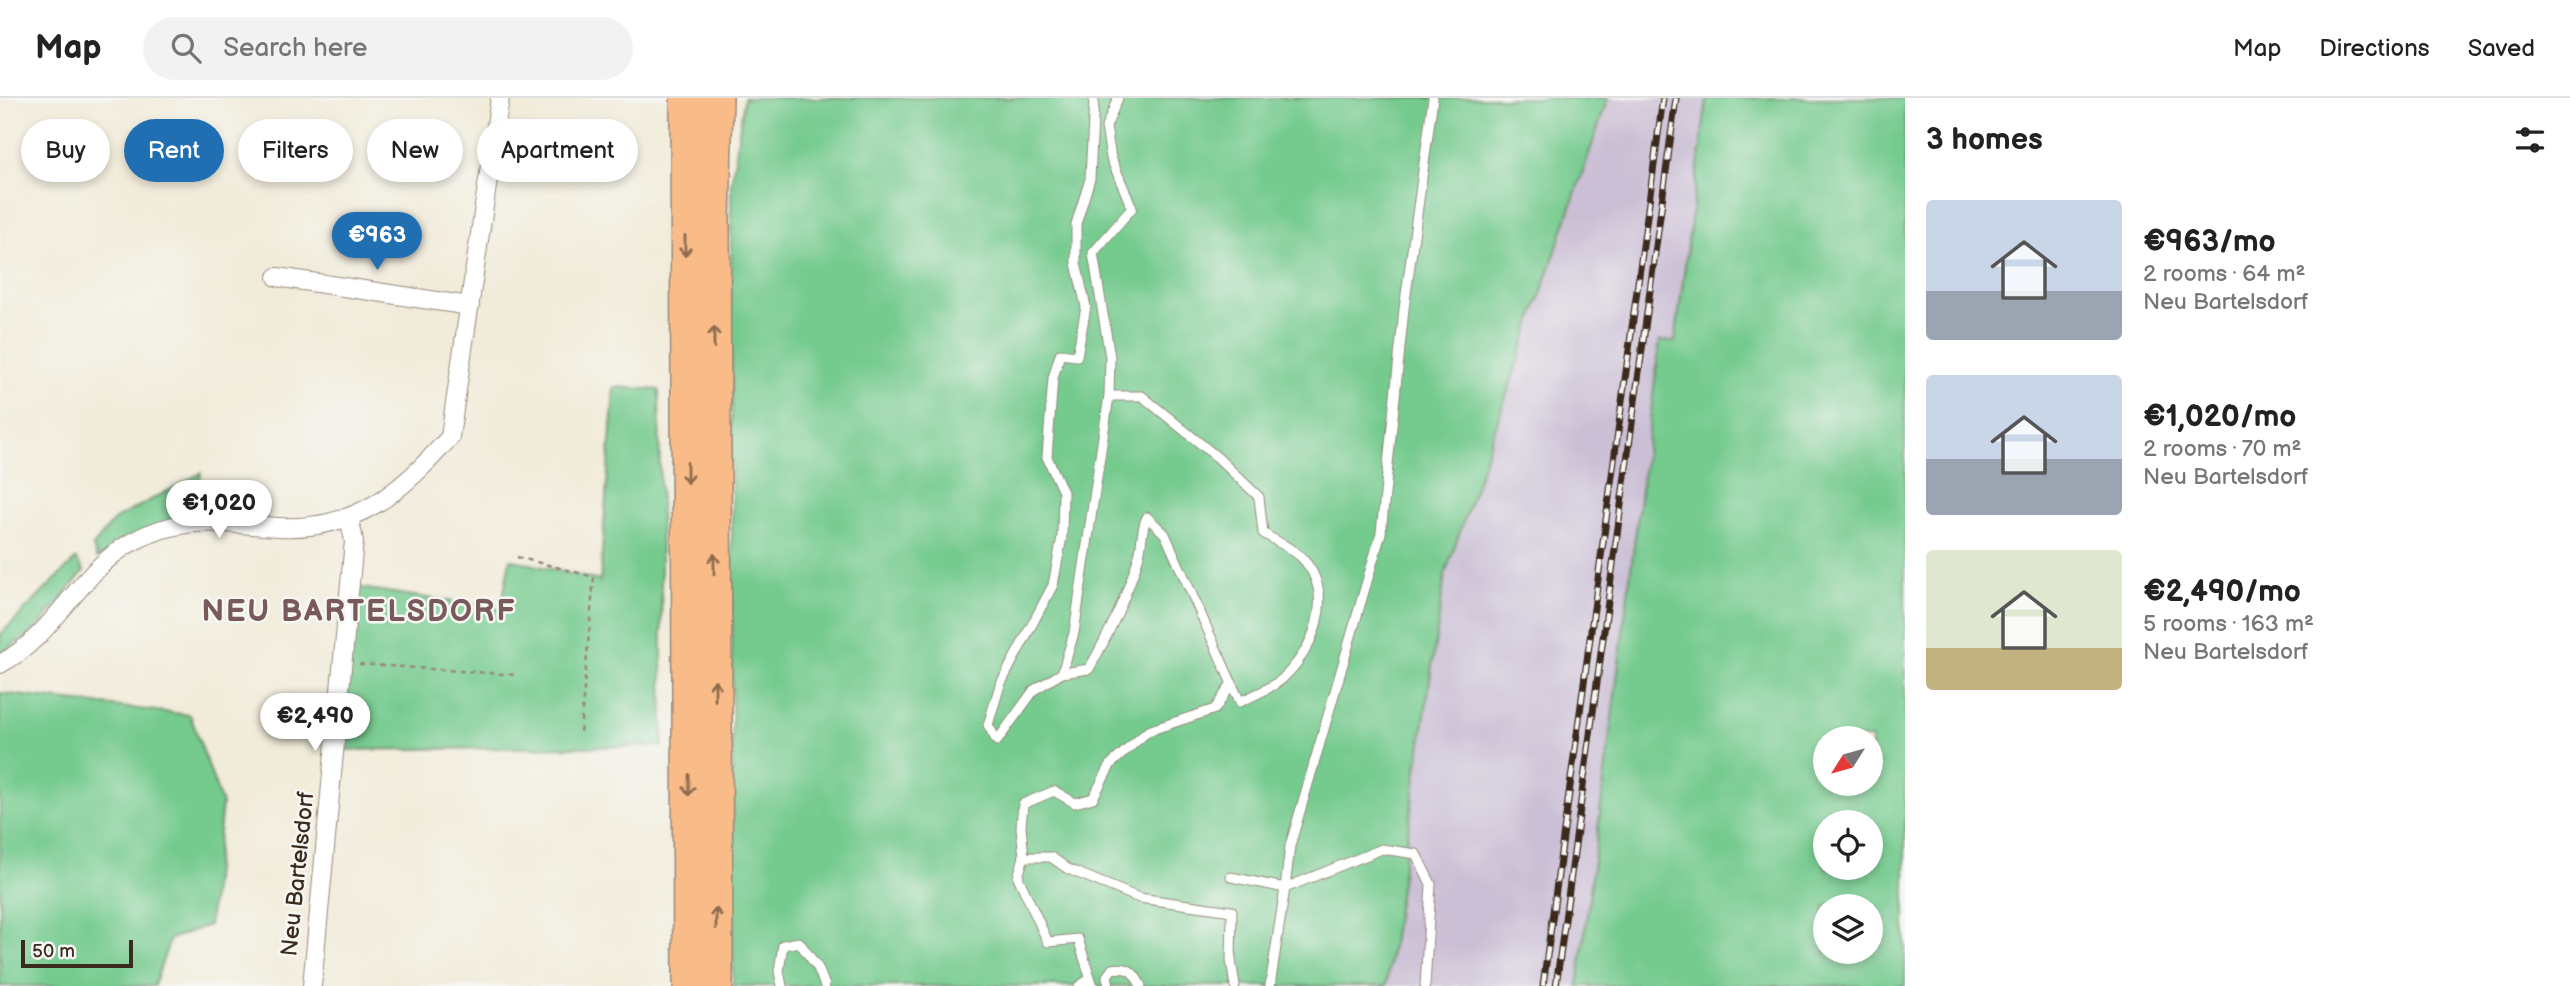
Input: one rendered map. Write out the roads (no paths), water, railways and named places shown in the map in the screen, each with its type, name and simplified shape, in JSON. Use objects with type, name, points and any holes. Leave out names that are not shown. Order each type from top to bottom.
[{"type":"highway","points":[[669,98],[674,135],[685,177]]},
{"type":"highway","points":[[687,98],[685,177],[690,986]]},
{"type":"highway","points":[[716,98],[713,219],[716,986]]},
{"type":"highway","points":[[713,219],[727,185],[737,98]]},
{"type":"street","points":[[0,664],[32,643],[85,580],[106,560],[133,542],[172,526],[214,520],[279,527],[318,526],[349,517],[384,501],[415,477],[450,437],[500,98]]},
{"type":"street","points":[[277,276],[470,306]]},
{"type":"street","name":"Neu Bartelsdorf","points":[[312,986],[354,541],[349,517]]},
{"type":"lane","points":[[1094,98],[1090,179],[1076,224],[1076,263],[1086,307],[1082,340],[1077,356],[1060,354],[1053,378],[1047,457],[1063,492],[1062,537],[1053,585],[1000,685],[988,725],[997,741],[1034,690],[1062,673],[1089,669],[1109,635],[1140,555],[1142,527],[1147,517],[1165,534],[1185,585],[1213,636],[1240,702],[1281,680],[1298,661],[1318,625],[1320,592],[1303,559],[1263,533],[1259,497],[1218,458],[1142,396],[1109,396]]},
{"type":"lane","points":[[1062,673],[1074,633],[1109,396],[1110,357],[1093,253],[1132,208],[1111,158],[1106,127],[1118,98]]},
{"type":"lane","points":[[1270,986],[1290,846],[1381,533],[1404,309],[1433,98]]},
{"type":"lane","points":[[1079,986],[1091,983],[1078,939],[1048,942],[1018,877],[1024,857],[1021,827],[1023,804],[1054,791],[1075,803],[1093,798],[1111,764],[1148,731],[1215,709],[1232,683]]},
{"type":"lane","points":[[1231,877],[1286,888],[1382,849],[1416,853],[1431,884],[1426,986]]},
{"type":"lane","points":[[1024,857],[1051,857],[1068,869],[1139,898],[1232,911],[1231,960],[1235,986]]},
{"type":"lane","points":[[782,986],[779,971],[783,946],[799,942],[818,968],[825,986]]},
{"type":"lane","points":[[1109,986],[1107,975],[1112,969],[1124,967],[1134,972],[1141,986]]},
{"type":"railway","points":[[1543,986],[1663,98]]},
{"type":"railway","points":[[1556,986],[1676,98]]},
{"type":"district","name":"NEU BARTELSDORF","points":[[359,612]]}]
